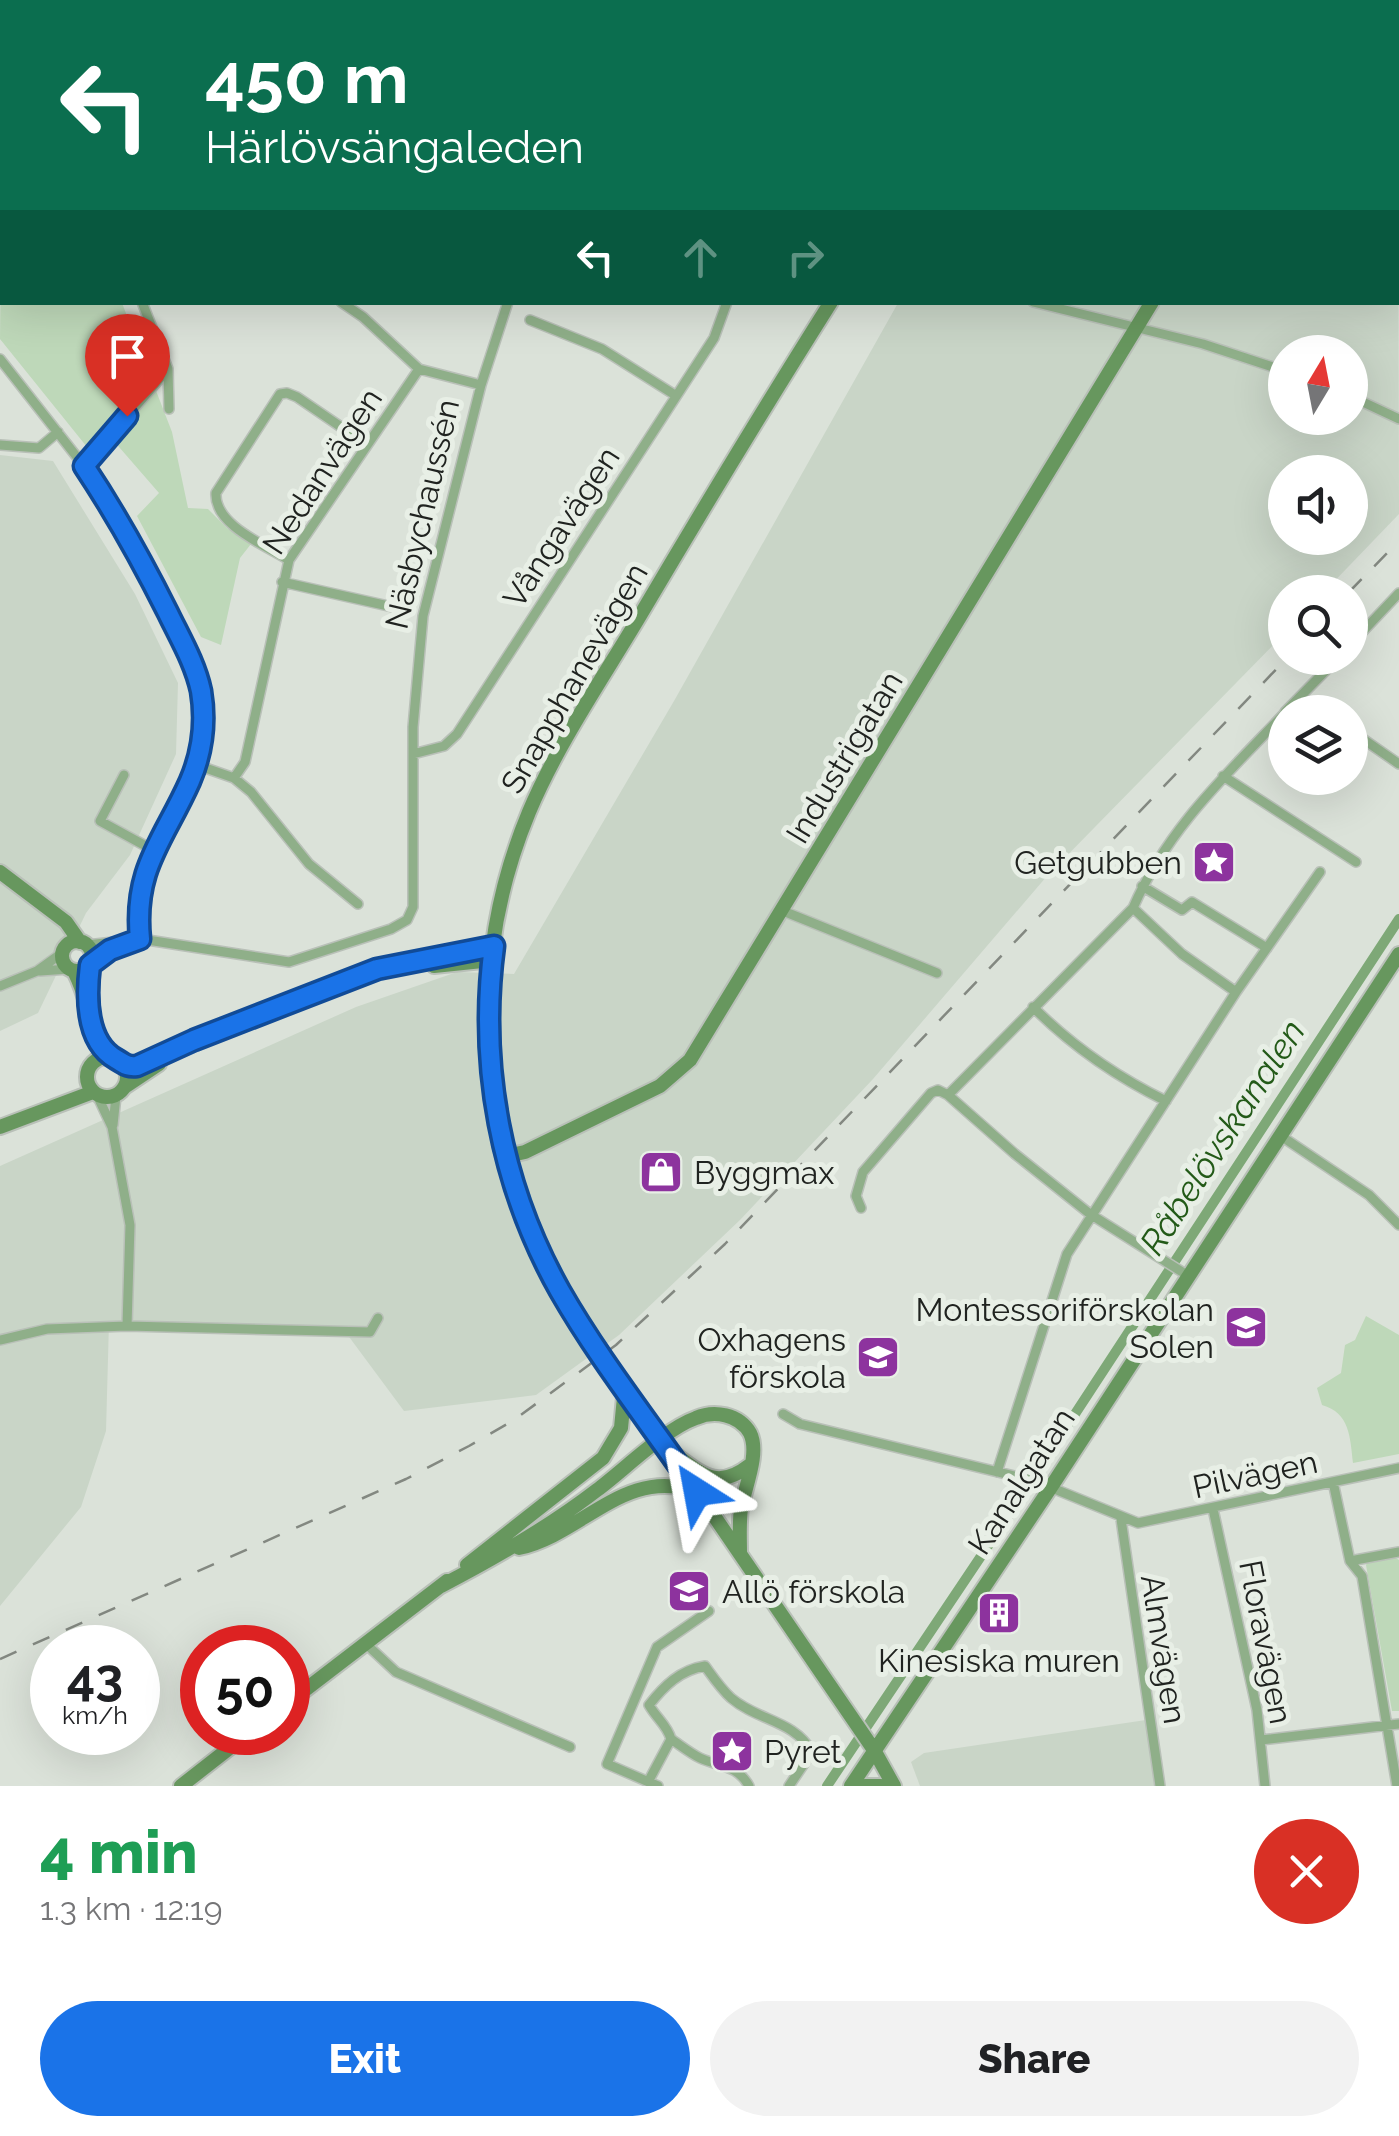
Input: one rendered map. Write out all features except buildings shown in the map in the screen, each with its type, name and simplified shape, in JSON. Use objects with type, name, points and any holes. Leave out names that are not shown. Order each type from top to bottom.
[{"type":"main road","name":"Snapphanevägen","points":[[829,305],[744,440],[547,774],[513,854],[493,953],[488,1060],[494,1108],[507,1156],[547,1266],[596,1346],[874,1750],[894,1786]]},
{"type":"main road","name":"Industrigatan","points":[[507,1156],[525,1152],[660,1086],[690,1060],[1150,305]]},
{"type":"main road","points":[[0,872],[66,922],[83,943],[91,963],[87,998],[93,1029],[91,1068],[95,1094]]},
{"type":"main road","points":[[41,904],[59,932],[63,962],[87,998]]},
{"type":"main road","points":[[63,950],[83,943]]},
{"type":"main road","points":[[93,1029],[105,1054],[127,1067],[137,1066],[377,969],[493,953]]},
{"type":"main road","name":"Kanalgatan","points":[[851,1786],[1051,1487],[1181,1271],[1280,1136],[1399,954]]},
{"type":"main road","points":[[71,971],[91,963]]},
{"type":"main road","points":[[0,1123],[95,1094],[121,1091],[154,1066],[263,1013]]},
{"type":"main road","points":[[0,1123],[78,1084],[91,1068],[117,1060]]},
{"type":"main road","points":[[117,1060],[127,1072],[121,1091]]},
{"type":"main road","points":[[509,1541],[603,1458],[621,1428],[623,1384]]},
{"type":"main road","points":[[310,1686],[441,1586],[509,1541],[596,1492],[686,1422],[702,1416],[725,1415],[746,1428],[752,1440],[740,1554]]},
{"type":"main road","points":[[669,1450],[714,1478],[729,1478],[750,1464]]},
{"type":"main road","points":[[509,1541],[535,1544],[594,1511],[649,1487],[675,1484],[697,1492]]},
{"type":"main road","points":[[181,1786],[221,1755]]},
{"type":"main road","points":[[866,1786],[881,1786]]},
{"type":"street","points":[[143,305],[168,370],[169,409]]},
{"type":"street","points":[[345,305],[419,369],[481,385]]},
{"type":"street","name":"Näsbychaussén","points":[[140,939],[289,962],[391,929],[407,920],[413,907],[413,754],[422,616],[481,385],[507,305]]},
{"type":"street","name":"Vångavägen","points":[[413,754],[444,746],[457,734],[714,338],[726,305]]},
{"type":"street","points":[[1045,305],[1268,366]]},
{"type":"street","points":[[530,320],[602,349],[674,395]]},
{"type":"street","points":[[0,360],[84,466],[128,532],[194,665],[201,693],[202,745],[154,850],[142,886],[140,939]]},
{"type":"street","name":"Nedanvägen","points":[[234,778],[245,762],[289,560],[419,369]]},
{"type":"street","points":[[84,466],[168,370]]},
{"type":"street","points":[[289,560],[224,518],[215,506],[216,494],[280,394],[297,397],[366,444]]},
{"type":"street","points":[[1368,405],[1399,420]]},
{"type":"street","points":[[0,445],[39,448],[58,432]]},
{"type":"street","points":[[282,582],[406,610]]},
{"type":"street","points":[[1368,626],[1399,593]]},
{"type":"street","points":[[1302,695],[1321,675]]},
{"type":"street","points":[[948,1095],[1133,908],[1142,886],[1189,813],[1268,730]]},
{"type":"street","points":[[1368,742],[1399,764]]},
{"type":"street","points":[[196,765],[234,778],[252,792],[309,864],[358,904]]},
{"type":"street","points":[[124,775],[100,821],[154,850]]},
{"type":"street","points":[[1223,776],[1356,862]]},
{"type":"street","points":[[996,1472],[1067,1254],[1236,992],[1320,872]]},
{"type":"street","points":[[1142,886],[1182,910],[1192,902],[1266,948]]},
{"type":"street","points":[[1133,908],[1182,954],[1236,992]]},
{"type":"street","points":[[783,911],[937,973]]},
{"type":"street","points":[[83,943],[140,939]]},
{"type":"street","points":[[91,963],[140,939]]},
{"type":"street","points":[[0,986],[37,971],[63,950]]},
{"type":"street","points":[[37,971],[71,971]]},
{"type":"street","points":[[1033,1007],[1098,1064],[1166,1100]]},
{"type":"street","points":[[861,1208],[856,1196],[862,1172],[931,1093],[938,1090],[1090,1214],[1181,1271]]},
{"type":"street","points":[[112,1128],[121,1091]]},
{"type":"street","points":[[95,1094],[112,1128],[130,1224],[127,1326]]},
{"type":"street","points":[[1280,1136],[1369,1195],[1399,1225]]},
{"type":"street","points":[[0,1340],[47,1329],[127,1326],[370,1332],[378,1318]]},
{"type":"street","points":[[783,1414],[800,1424],[1035,1481],[1121,1518]]},
{"type":"street","name":"Pilvägen","points":[[1121,1518],[1138,1523],[1399,1468]]},
{"type":"street","points":[[1334,1482],[1350,1560],[1362,1576],[1394,1724],[1397,1786]]},
{"type":"street","name":"Floravägen","points":[[1213,1509],[1258,1710],[1266,1786]]},
{"type":"street","name":"Almvägen","points":[[1121,1518],[1160,1786]]},
{"type":"street","points":[[1350,1560],[1399,1552]]},
{"type":"street","points":[[672,1739],[653,1784],[607,1764],[657,1647],[709,1612]]},
{"type":"street","points":[[365,1643],[404,1676],[570,1748]]},
{"type":"street","points":[[749,1786],[744,1776],[717,1762],[702,1760],[672,1739],[667,1726],[657,1720],[650,1706],[662,1688],[690,1669],[705,1666],[730,1697],[802,1736],[812,1752],[789,1786]]},
{"type":"street","points":[[1261,1740],[1394,1724]]},
{"type":"shaded area","points":[[897,305],[1398,305],[1399,514],[1368,546],[1368,455],[1268,455],[1268,555],[1360,555],[1340,575],[1268,575],[1268,650],[1047,876],[873,1079],[740,1220],[619,1335],[536,1395],[404,1411],[341,1326],[109,1322],[106,1431],[81,1507],[0,1606],[0,1166],[356,1007],[457,972],[514,974],[674,701]]},
{"type":"shaded area","points":[[0,455],[53,461],[135,594],[178,683],[176,754],[130,855],[86,913],[38,1013],[0,1031]]},
{"type":"shaded area","points":[[1146,1720],[1156,1786],[920,1786],[911,1762],[924,1753]]},
{"type":"green space","points":[[0,305],[123,305],[172,432],[188,508],[208,509],[251,544],[240,558],[221,645],[201,637],[137,516],[159,493],[106,432],[87,447],[0,339]]},
{"type":"green space","points":[[1366,1316],[1399,1335],[1399,1454],[1353,1463],[1347,1427],[1338,1414],[1322,1405],[1317,1388],[1341,1373],[1345,1345],[1355,1340]]},
{"type":"green space","points":[[1393,1556],[1399,1560],[1399,1711],[1392,1711],[1366,1565],[1368,1561]]},
{"type":"waterway","name":"Råbelövskanalen","points":[[827,1786],[1399,919]]},
{"type":"railway","points":[[1366,575],[1399,541]]},
{"type":"railway","points":[[0,1659],[406,1479],[514,1420],[616,1345],[725,1244],[1271,675]]},
{"type":"place","name":"Getgubben","points":[[1214,862]]},
{"type":"place","name":"Byggmax","points":[[661,1172]]},
{"type":"place","name":"Montessoriförskolan Solen","points":[[1246,1327]]},
{"type":"place","name":"Oxhagens förskola","points":[[878,1357]]},
{"type":"place","name":"Allö förskola","points":[[689,1591]]},
{"type":"place","name":"Kinesiska muren","points":[[999,1613]]},
{"type":"place","name":"Pyret","points":[[732,1751]]},
{"type":"route","points":[[127,416],[84,466],[128,532],[194,665],[201,693],[202,745],[188,786],[146,868],[140,939],[110,950],[90,965],[87,998],[93,1029],[105,1054],[127,1067],[137,1066],[158,1054],[377,969],[494,946],[488,1060],[494,1108],[528,1221],[547,1266],[578,1320],[697,1492]]}]
